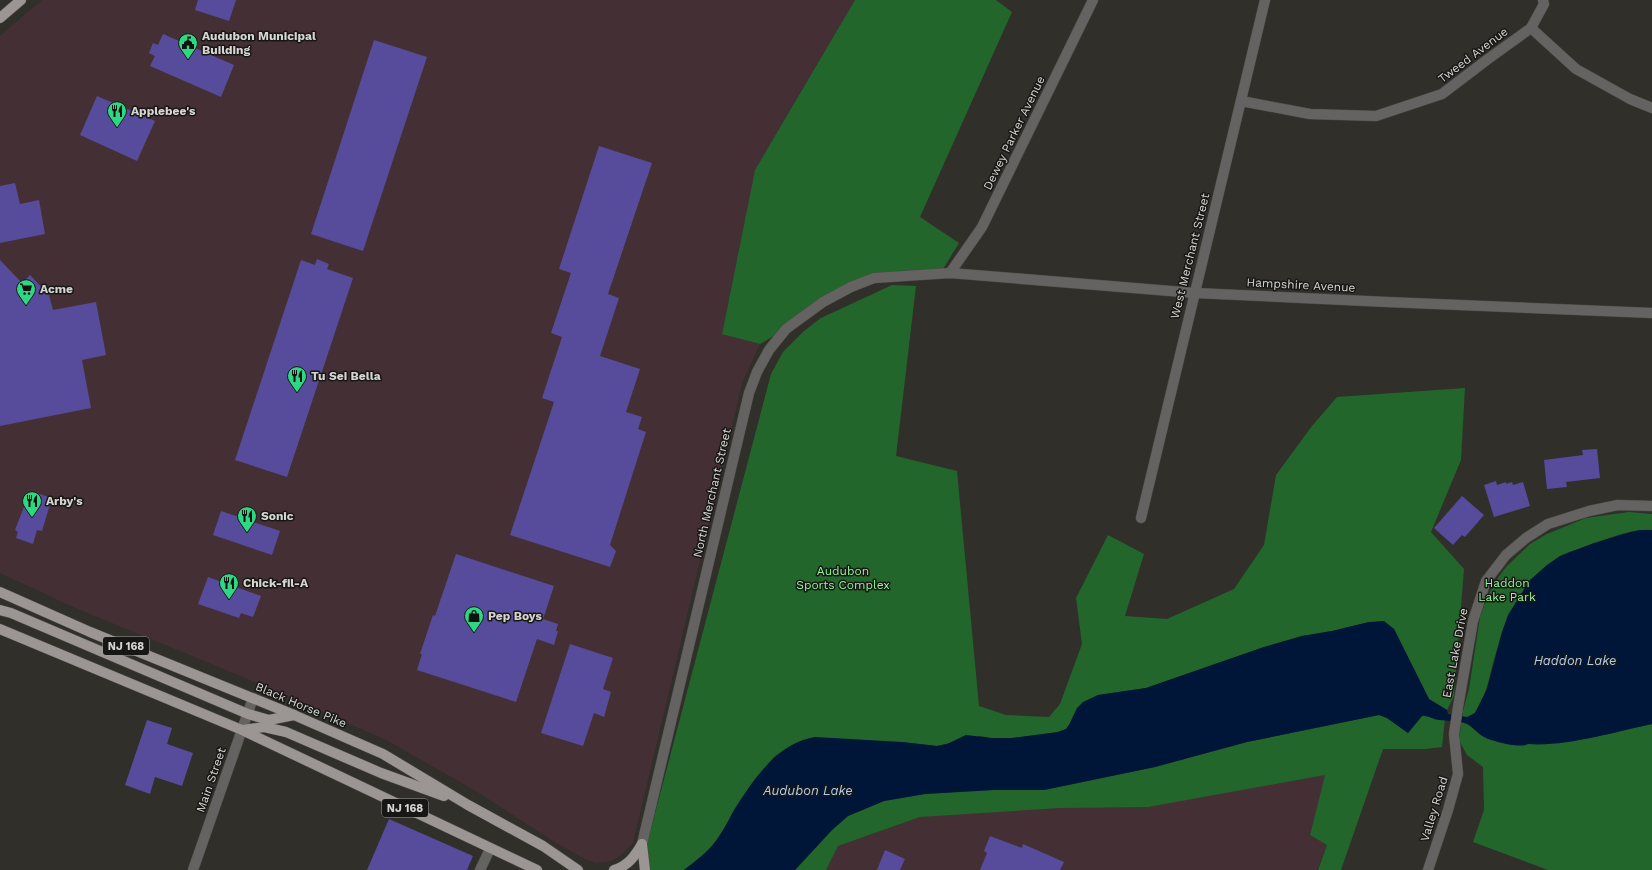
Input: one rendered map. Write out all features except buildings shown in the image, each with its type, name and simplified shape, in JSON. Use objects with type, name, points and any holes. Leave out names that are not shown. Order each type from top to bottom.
[{"type":"main road","points":[[0,18],[21,0]]},
{"type":"main road","name":"Black Horse Pike","points":[[0,592],[90,632],[254,698],[383,754],[543,846],[578,870]]},
{"type":"main road","points":[[0,610],[11,613],[248,714],[268,720],[294,715]]},
{"type":"main road","name":"NJ 168","points":[[1,630],[242,730],[537,870]]},
{"type":"main road","points":[[242,730],[264,727],[286,732],[381,772],[468,804]]},
{"type":"main road","points":[[614,870],[620,868],[634,858],[642,844]]},
{"type":"main road","points":[[642,844],[645,870]]},
{"type":"street","name":"Dewey Parker Avenue","points":[[950,273],[982,227],[1093,0]]},
{"type":"street","name":"West Merchant Street","points":[[1141,518],[1265,0]]},
{"type":"street","points":[[1543,0],[1544,4],[1531,28],[1576,69],[1630,99],[1652,108]]},
{"type":"street","name":"Tweed Avenue","points":[[1241,101],[1310,114],[1376,116],[1442,94],[1531,28]]},
{"type":"street","name":"Hampshire Avenue","points":[[950,273],[1195,293],[1652,313]]},
{"type":"street","name":"North Merchant Street","points":[[642,844],[747,400],[757,372],[769,350],[786,330],[823,302],[851,287],[874,278],[950,273]]},
{"type":"street","name":"East Lake Drive","points":[[1458,707],[1473,621],[1486,581],[1506,555],[1526,538],[1548,524],[1589,511],[1618,505],[1652,506]]},
{"type":"street","name":"Main Street","points":[[193,870],[254,698]]},
{"type":"street","name":"Valley Road","points":[[1428,870],[1458,774],[1454,734],[1458,707]]},
{"type":"street","points":[[480,870],[490,849]]},
{"type":"shaded area","points":[[42,0],[855,0],[755,170],[722,333],[760,344],[743,380],[633,843],[620,856],[611,861],[596,863],[585,859],[553,841],[476,791],[388,741],[274,690],[71,606],[0,573],[0,36]]},
{"type":"shaded area","points":[[1325,775],[1310,835],[1327,845],[1317,870],[826,870],[838,846],[920,817]]},
{"type":"green space","points":[[855,0],[996,0],[1012,12],[920,217],[959,243],[940,274],[874,278],[853,286],[760,344],[722,334],[755,170]]},
{"type":"green space","name":"Audubon Sports Complex","points":[[892,285],[916,286],[896,456],[957,471],[979,706],[1006,715],[1049,717],[1060,704],[1082,644],[1076,598],[1108,535],[1144,554],[1125,616],[1167,619],[1234,589],[1264,545],[1276,475],[1312,426],[1337,397],[1465,388],[1461,460],[1431,532],[1464,569],[1454,696],[1447,710],[1429,699],[1394,629],[1369,622],[1332,631],[1302,636],[1264,647],[1146,688],[1098,695],[1077,708],[1073,719],[1066,729],[1058,732],[1012,738],[991,738],[980,736],[937,746],[902,742],[794,744],[775,756],[750,786],[716,841],[705,854],[684,870],[640,870],[771,374],[783,352],[804,331],[821,318]]},
{"type":"green space","name":"Haddon Lake Park","points":[[1629,512],[1652,514],[1652,530],[1621,534],[1566,553],[1545,568],[1523,591],[1508,617],[1481,702],[1466,723],[1482,736],[1493,741],[1528,744],[1559,743],[1606,735],[1652,724],[1652,870],[1548,870],[1473,842],[1484,810],[1483,767],[1467,755],[1459,740],[1463,711],[1469,689],[1480,617],[1488,595],[1498,578],[1506,567],[1530,544],[1547,534],[1586,518]]},
{"type":"green space","points":[[1379,715],[1387,718],[1408,733],[1422,716],[1445,719],[1442,747],[1425,749],[1383,749],[1341,870],[1318,870],[1327,845],[1310,835],[1325,775],[1148,807],[1059,808],[920,817],[838,846],[826,870],[795,870],[832,830],[848,816],[884,801],[925,794],[993,790],[1044,790],[1155,767],[1247,742]]},
{"type":"water","name":"Audubon Lake","points":[[1640,530],[1652,530],[1652,724],[1573,741],[1519,746],[1488,739],[1464,723],[1457,721],[1437,720],[1424,716],[1422,716],[1408,733],[1387,718],[1379,715],[1247,742],[1155,767],[1044,790],[993,790],[925,794],[884,801],[848,816],[832,830],[795,870],[684,870],[712,846],[741,798],[767,764],[789,747],[801,741],[815,737],[902,742],[937,746],[947,744],[966,735],[991,738],[1012,738],[1058,732],[1066,729],[1077,708],[1083,702],[1098,695],[1146,688],[1264,647],[1302,636],[1332,631],[1369,622],[1384,621],[1394,629],[1429,699],[1447,710],[1448,714],[1467,717],[1475,713],[1487,689],[1508,615],[1530,580],[1560,556],[1594,543]]},
{"type":"place","name":"Audubon Municipal Building","points":[[188,60]]},
{"type":"place","name":"Applebee's","points":[[117,128]]},
{"type":"place","name":"Acme","points":[[26,306]]},
{"type":"place","name":"Tu Sei Bella","points":[[297,393]]},
{"type":"place","name":"Arby's","points":[[32,518]]},
{"type":"place","name":"Sonic","points":[[247,533]]},
{"type":"place","name":"Chick-fil-A","points":[[229,600]]},
{"type":"place","name":"Pep Boys","points":[[474,633]]},
{"type":"water label","name":"Haddon Lake","points":[[1575,660]]}]
